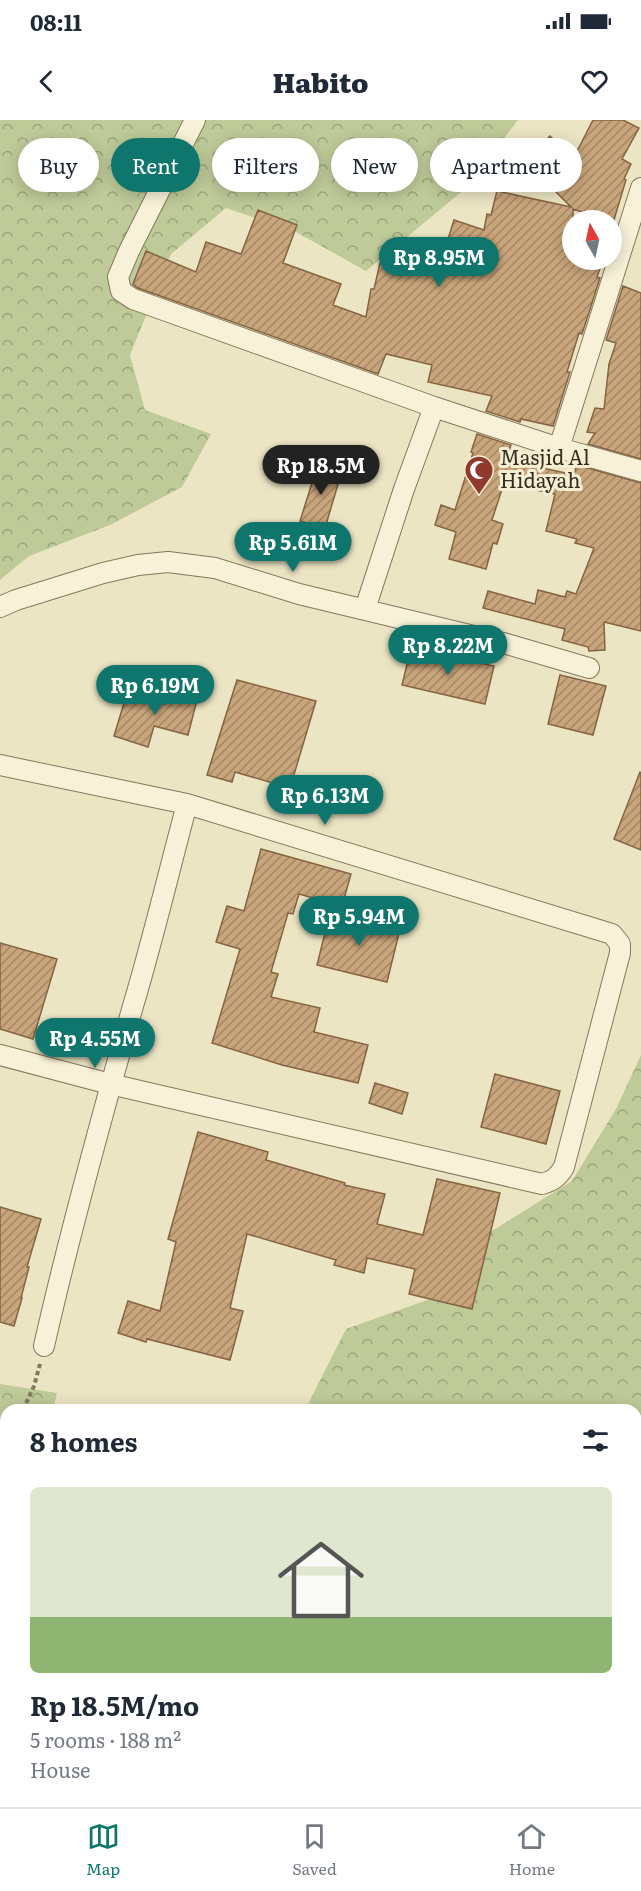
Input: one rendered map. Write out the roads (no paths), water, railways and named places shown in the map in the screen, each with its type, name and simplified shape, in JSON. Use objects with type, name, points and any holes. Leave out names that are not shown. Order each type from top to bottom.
[{"type":"street","points":[[195,120],[129,250],[118,278],[121,291],[133,299],[434,407],[559,448],[641,471]]},
{"type":"street","points":[[559,448],[641,188]]},
{"type":"street","points":[[365,609],[404,489],[434,407]]},
{"type":"street","points":[[0,607],[103,573],[138,565],[168,562],[215,568],[299,594],[507,644],[590,668]]},
{"type":"street","points":[[0,765],[187,804],[612,934],[620,944],[620,953],[564,1167],[558,1177],[542,1184],[110,1084],[0,1055]]},
{"type":"street","points":[[44,1346],[110,1084],[134,1005],[187,804]]},
{"type":"place","name":"Masjid Al Hidayah","points":[[479,496]]}]
